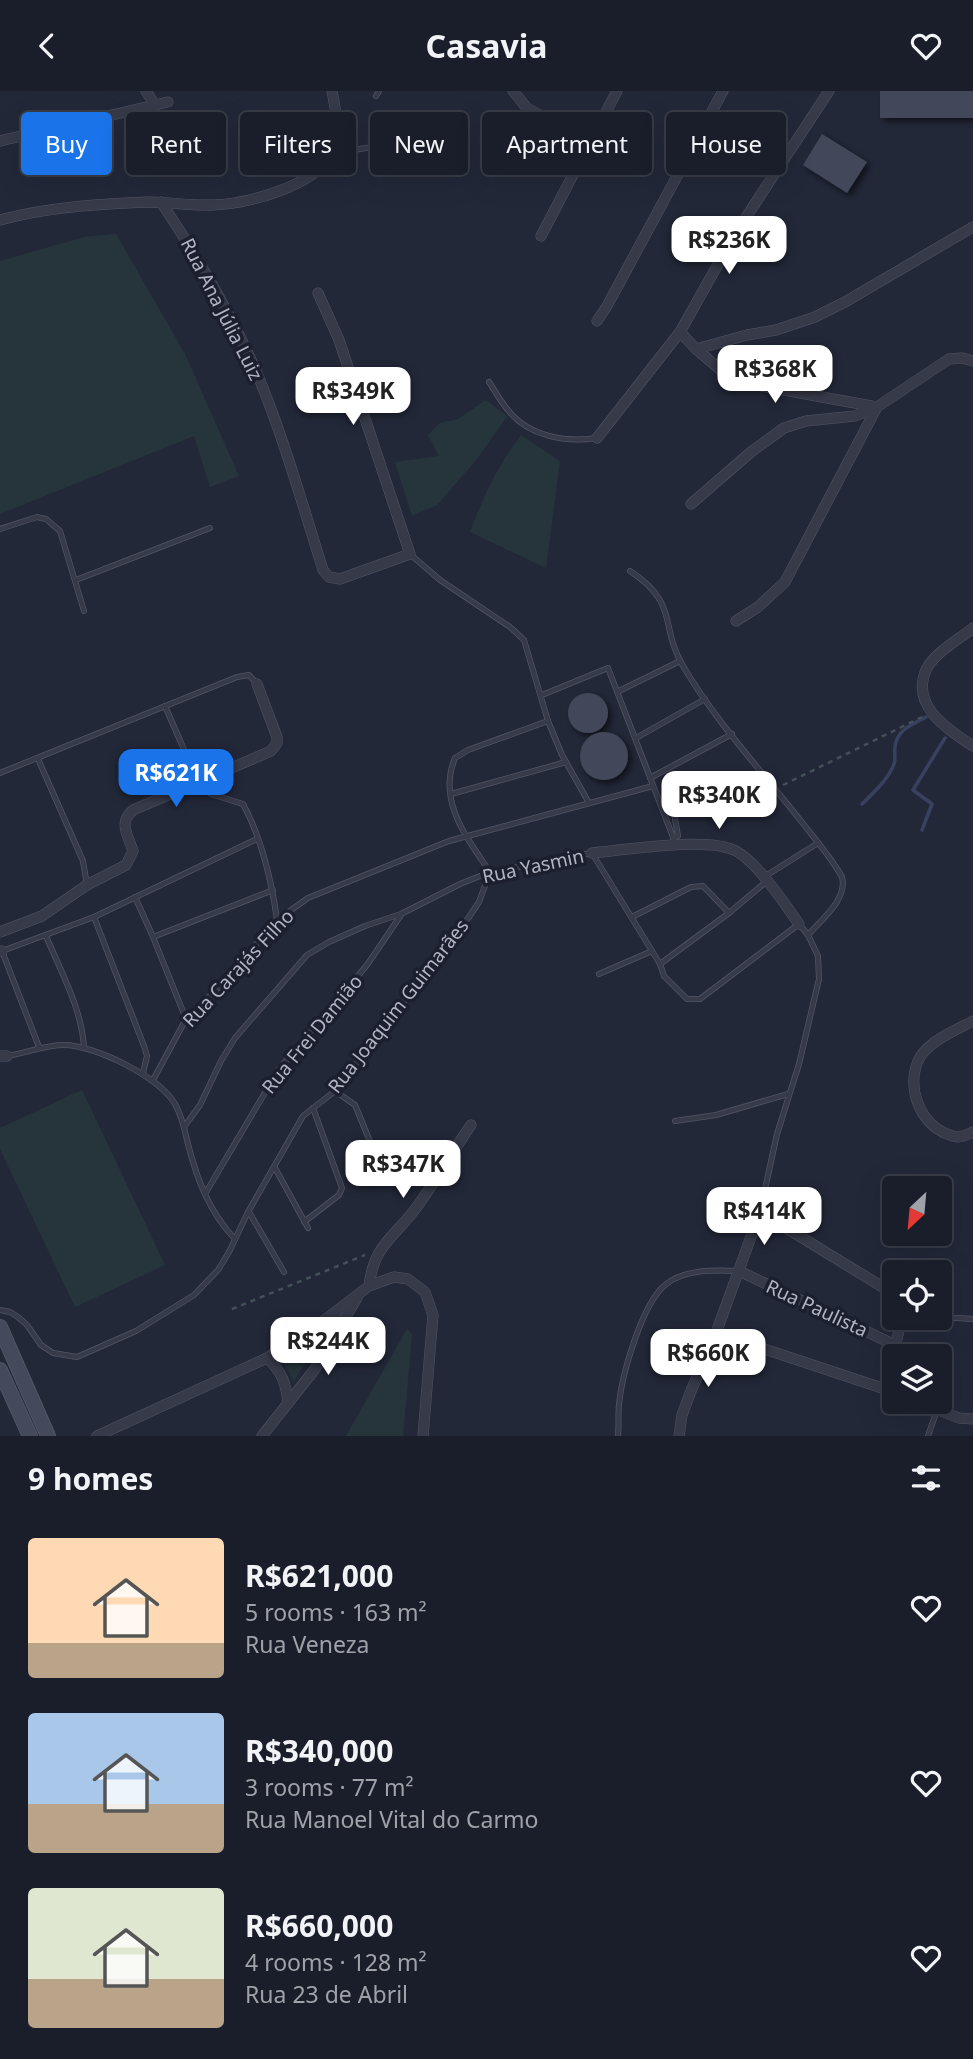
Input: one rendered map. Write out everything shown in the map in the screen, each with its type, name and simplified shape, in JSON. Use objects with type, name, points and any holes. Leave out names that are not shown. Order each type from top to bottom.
[{"type":"street","points":[[146,91],[155,105]]},
{"type":"street","points":[[332,91],[335,112]]},
{"type":"street","points":[[513,91],[516,98],[534,112]]},
{"type":"street","points":[[605,112],[617,91]]},
{"type":"street","points":[[597,321],[723,91]]},
{"type":"street","points":[[597,438],[680,332],[735,234],[830,91]]},
{"type":"street","points":[[0,141],[169,101]]},
{"type":"street","points":[[0,220],[62,209],[162,202],[209,205],[253,201],[309,175]]},
{"type":"street","points":[[541,236],[572,175]]},
{"type":"street","name":"Rua Ana Júlia Luiz","points":[[162,202],[211,281],[255,370],[326,574],[340,579],[410,554]]},
{"type":"street","points":[[696,349],[776,330],[815,317],[973,227]]},
{"type":"street","points":[[318,293],[348,364],[410,554]]},
{"type":"street","points":[[680,332],[722,371],[750,384],[877,407]]},
{"type":"street","points":[[691,504],[751,452],[784,428],[806,421],[855,416],[877,407],[949,359],[973,361]]},
{"type":"street","points":[[736,621],[758,607],[785,582],[877,407]]},
{"type":"street","points":[[973,628],[928,667],[922,686],[927,706],[939,722],[973,746]]},
{"type":"street","points":[[0,932],[42,916],[87,885],[126,865],[133,856],[132,845],[125,829],[126,816],[133,810],[271,751],[277,743],[277,737],[257,684]]},
{"type":"street","points":[[592,853],[675,841],[726,847],[738,852],[765,880],[799,924]]},
{"type":"street","points":[[973,1021],[929,1047],[920,1059],[914,1077],[915,1095],[923,1116],[937,1130],[957,1138],[973,1132]]},
{"type":"street","points":[[369,1286],[372,1266],[380,1249],[416,1208],[471,1125]]},
{"type":"street","points":[[679,1436],[681,1420],[691,1391],[716,1333],[761,1212],[882,1287]]},
{"type":"street","name":"Rua Paulista","points":[[739,1271],[893,1344]]},
{"type":"street","points":[[262,1436],[315,1369],[351,1304],[369,1286],[394,1277],[408,1279],[425,1292],[433,1315],[423,1436]]},
{"type":"street","points":[[97,1436],[267,1358],[351,1304]]},
{"type":"street","points":[[0,1327],[48,1436]]},
{"type":"street","points":[[716,1333],[882,1388]]},
{"type":"street","points":[[267,1358],[278,1368],[286,1382],[288,1403]]},
{"type":"street","points":[[0,1370],[30,1436]]},
{"type":"street","points":[[949,1414],[973,1419]]},
{"type":"lane","points":[[489,382],[509,412],[523,425],[559,438],[597,438]]},
{"type":"lane","points":[[0,529],[37,517],[55,525],[60,531],[84,611]]},
{"type":"lane","points":[[76,580],[210,528]]},
{"type":"lane","points":[[410,554],[440,580],[510,627],[524,640],[548,721],[566,762],[589,803]]},
{"type":"lane","points":[[630,571],[660,597],[680,661],[705,699],[839,871],[844,884],[839,898],[808,935]]},
{"type":"lane","points":[[619,691],[680,661]]},
{"type":"lane","points":[[542,695],[608,668],[675,841]]},
{"type":"lane","points":[[0,773],[245,675],[254,678],[257,684]]},
{"type":"lane","points":[[636,738],[705,699]]},
{"type":"lane","points":[[166,706],[199,784],[211,794],[243,804],[253,823],[273,890],[277,920]]},
{"type":"lane","points":[[490,871],[458,825],[451,794],[451,771],[455,758],[458,754],[548,721]]},
{"type":"lane","points":[[650,778],[732,734]]},
{"type":"lane","points":[[38,759],[83,861],[87,885]]},
{"type":"lane","points":[[451,794],[566,762]]},
{"type":"lane","name":"Rua Carajás Filho","points":[[153,1080],[186,1019],[222,984],[277,920],[307,898],[449,841],[653,786]]},
{"type":"lane","points":[[675,841],[678,836],[674,813],[694,803],[734,790],[759,792],[775,789]]},
{"type":"lane","points":[[39,1047],[1,951],[94,917],[257,839]]},
{"type":"lane","points":[[660,964],[729,913],[765,880],[818,843]]},
{"type":"lane","name":"Rua Yasmin","points":[[184,1126],[200,1105],[235,1038],[307,955],[329,942],[401,914],[490,871],[592,853],[660,964],[664,976],[687,999],[700,999],[799,924]]},
{"type":"lane","name":"Rua Joaquim Guimarães","points":[[0,1310],[18,1317],[41,1345],[53,1353],[77,1357],[136,1331],[194,1295],[218,1270],[303,1116],[335,1091],[469,917],[479,902],[490,871]]},
{"type":"lane","points":[[632,917],[691,887],[703,886],[729,913]]},
{"type":"lane","points":[[153,937],[273,890]]},
{"type":"lane","points":[[135,897],[186,1019]]},
{"type":"lane","name":"Rua Frei Damião","points":[[205,1194],[279,1069],[367,965],[401,914]]},
{"type":"lane","points":[[94,917],[144,1046],[147,1056],[143,1073]]},
{"type":"lane","points":[[761,1212],[777,1134],[804,1045],[819,979],[818,956],[808,935],[799,924]]},
{"type":"lane","points":[[46,936],[78,1012],[84,1048]]},
{"type":"lane","points":[[599,974],[652,951]]},
{"type":"lane","points":[[4,1056],[39,1047],[67,1045],[84,1048],[143,1073],[153,1080],[175,1104],[212,1213],[235,1239]]},
{"type":"lane","points":[[335,1091],[355,1105],[376,1156]]},
{"type":"lane","points":[[675,1121],[716,1115],[789,1094]]},
{"type":"lane","points":[[304,1222],[339,1195],[342,1188],[313,1108]]},
{"type":"lane","points":[[275,1167],[307,1228]]},
{"type":"lane","points":[[248,1212],[284,1272]]},
{"type":"lane","points":[[618,1436],[623,1381],[645,1314],[655,1295],[677,1277],[705,1271],[739,1271]]},
{"type":"lane","points":[[952,1318],[973,1319]]},
{"type":"lane","points":[[0,1370],[16,1364]]},
{"type":"lane","points":[[928,1436],[935,1414]]},
{"type":"lane","points":[[681,1420],[687,1436]]},
{"type":"path","points":[[775,789],[931,712]]},
{"type":"path","points":[[232,1309],[380,1249]]},
{"type":"shaded area","points":[[116,234],[185,354],[239,476],[210,487],[194,436],[0,514],[0,261],[84,237]]},
{"type":"shaded area","points":[[486,400],[507,416],[477,459],[437,505],[412,516],[395,462],[439,456],[428,435],[440,423],[458,419]]},
{"type":"shaded area","points":[[521,435],[560,461],[546,568],[470,532],[492,482]]},
{"type":"shaded area","points":[[82,1090],[165,1265],[75,1307],[0,1149],[0,1128]]},
{"type":"shaded area","points":[[330,1324],[294,1381],[281,1358]]},
{"type":"shaded area","points":[[407,1329],[412,1334],[403,1436],[346,1436]]},
{"type":"building","points":[[880,91],[973,91],[973,118],[880,118]]},
{"type":"building","points":[[822,134],[867,162],[847,193],[803,165]]},
{"type":"building","points":[[588,693],[596,694],[602,699],[607,705],[607,721],[602,727],[596,732],[588,733],[580,732],[574,727],[569,721],[568,713],[569,705],[574,699],[580,694]]},
{"type":"building","points":[[604,732],[621,739],[628,756],[621,773],[604,780],[587,773],[580,756],[587,739]]},
{"type":"waterway","points":[[862,804],[891,770],[899,736],[906,728],[926,717]]},
{"type":"waterway","points":[[922,830],[932,804],[913,790],[945,738]]}]
